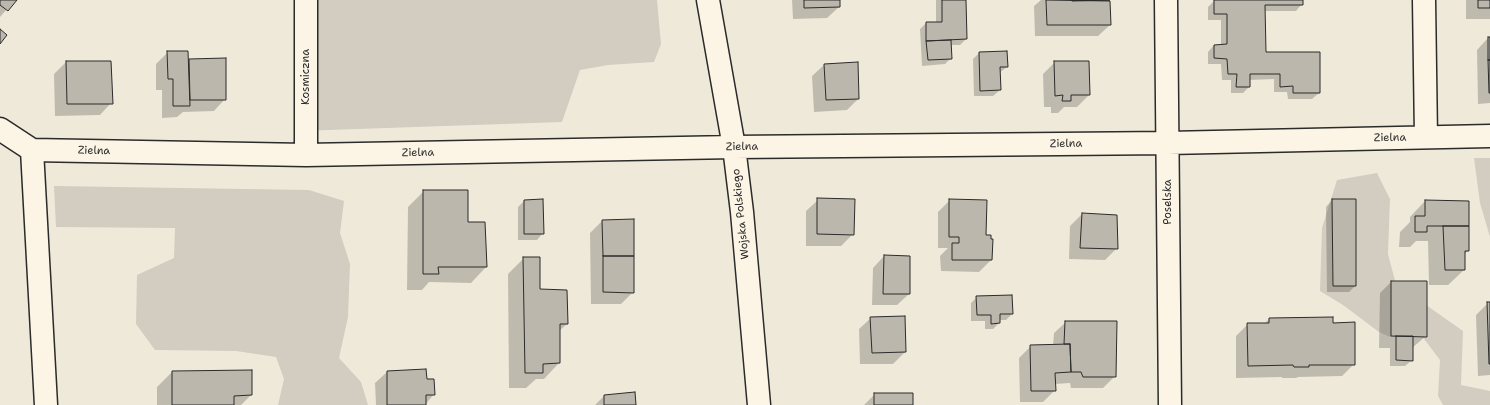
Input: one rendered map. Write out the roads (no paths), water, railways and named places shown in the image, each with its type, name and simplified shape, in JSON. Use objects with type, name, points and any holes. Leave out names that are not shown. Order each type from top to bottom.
[{"type":"street","name":"Kosmiczna","points":[[306,0],[306,155]]},
{"type":"street","name":"Wojska Polskiego","points":[[708,0],[734,147],[742,212],[759,405]]},
{"type":"street","name":"Poselska","points":[[1166,0],[1170,405]]},
{"type":"street","points":[[1424,0],[1426,137]]},
{"type":"street","points":[[0,129],[32,150],[46,405]]},
{"type":"street","name":"Zielna","points":[[32,150],[306,155],[734,147],[1168,143],[1490,136]]}]
